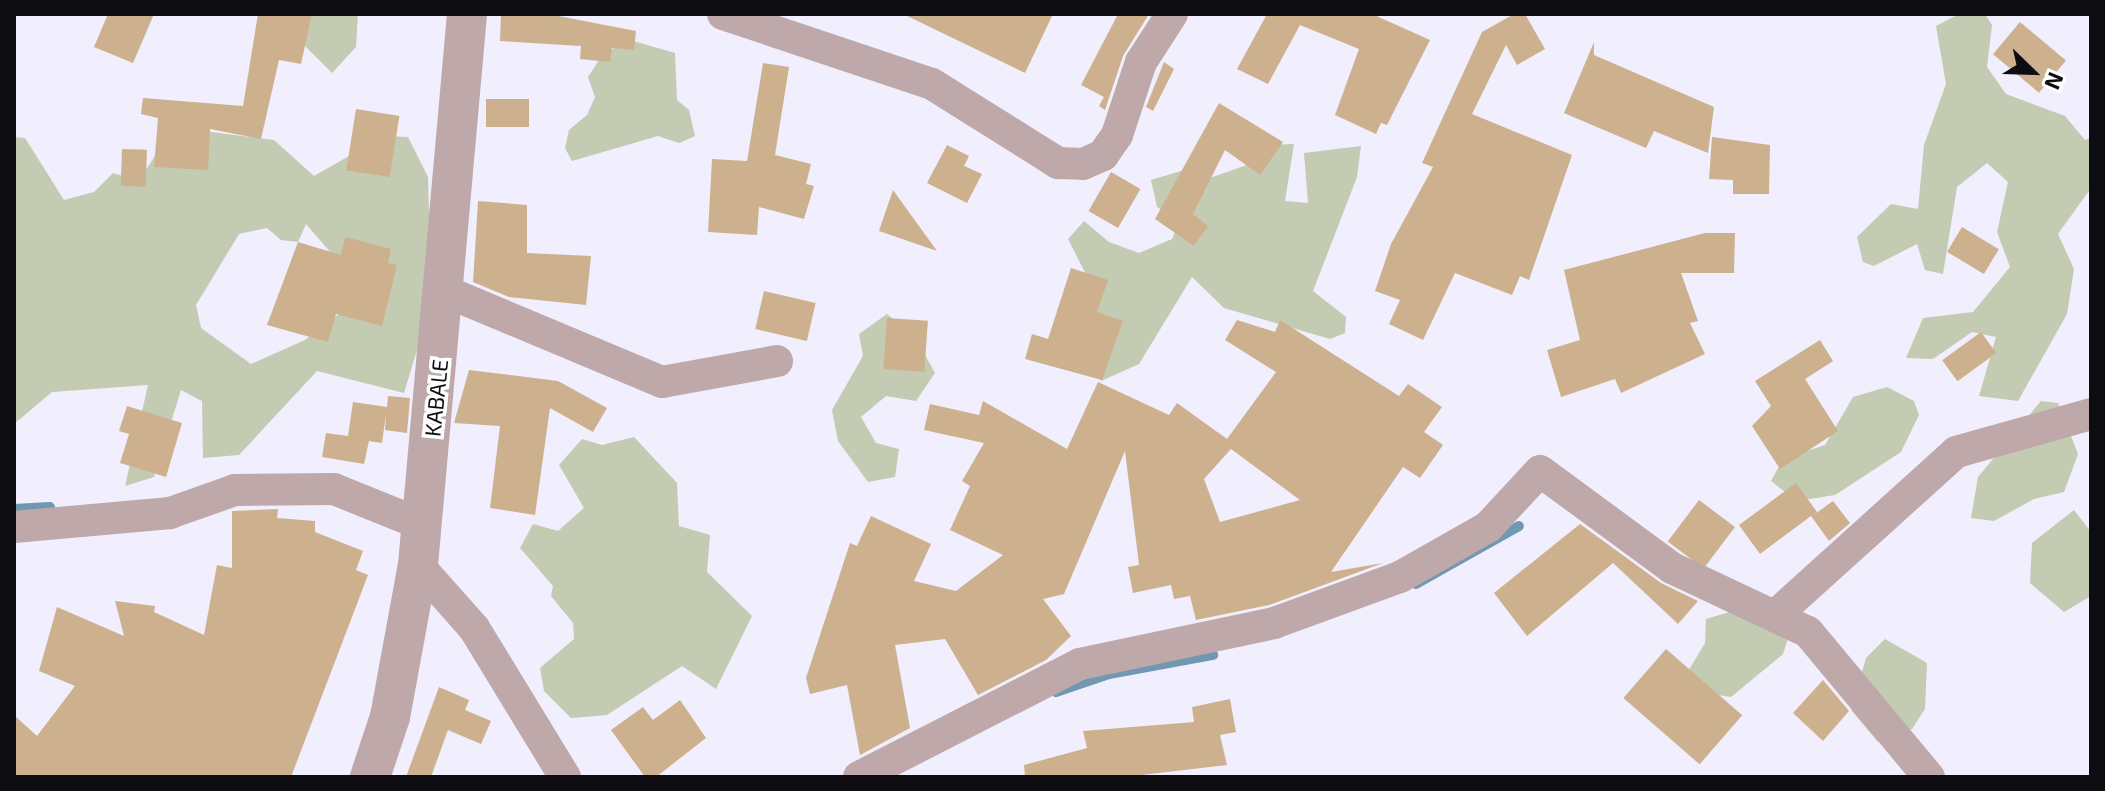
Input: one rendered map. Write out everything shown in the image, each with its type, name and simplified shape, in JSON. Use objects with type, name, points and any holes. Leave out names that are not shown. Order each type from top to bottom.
[{"type":"street","name":"KABALE","points":[[370,777],[390,717],[418,565],[447,292],[467,14]]},
{"type":"street","points":[[723,14],[932,84],[1058,163],[1083,164],[1103,155],[1117,135],[1141,62],[1172,14]]},
{"type":"street","points":[[447,292],[662,382],[777,361]]},
{"type":"street","points":[[1777,614],[1956,452],[2091,414]]},
{"type":"street","points":[[859,777],[1080,664],[1274,623],[1400,577],[1488,527],[1540,471],[1672,568],[1777,614],[1808,632],[1843,666],[1929,777]]},
{"type":"street","points":[[14,527],[170,513],[235,490],[319,489],[423,525]]},
{"type":"street","points":[[418,565],[474,628],[565,777]]},
{"type":"green space","points":[[297,14],[358,14],[356,47],[332,73],[298,39]]},
{"type":"green space","points":[[1959,14],[1985,14],[1992,25],[1987,67],[2006,94],[2065,116],[2085,140],[2091,138],[2091,188],[2058,234],[2074,269],[2067,314],[2018,401],[1979,396],[1996,337],[1972,332],[1933,359],[1906,358],[1923,318],[1973,312],[2010,267],[1997,232],[2008,182],[1987,163],[1957,187],[1943,274],[1925,270],[1917,244],[1874,266],[1863,262],[1857,237],[1891,204],[1918,209],[1924,145],[1946,84],[1936,26]]},
{"type":"green space","points":[[630,40],[675,53],[677,100],[689,110],[695,136],[679,143],[658,136],[572,161],[565,148],[569,130],[587,115],[595,97],[588,77],[603,54]]},
{"type":"green space","points":[[173,127],[274,140],[314,176],[384,136],[408,137],[428,177],[430,248],[420,340],[404,393],[317,371],[239,455],[203,458],[202,401],[181,390],[154,477],[125,486],[148,385],[52,392],[14,424],[14,137],[25,138],[64,200],[94,192],[113,173],[139,181]],"holes":[[[306,224],[331,253],[343,311],[305,340],[251,364],[201,328],[196,305],[239,234],[267,228],[281,240],[298,242]]]},
{"type":"green space","points":[[1294,144],[1285,201],[1308,203],[1304,153],[1361,146],[1357,177],[1313,291],[1346,317],[1345,333],[1330,339],[1224,308],[1192,277],[1139,364],[1101,381],[1083,348],[1098,298],[1068,239],[1084,221],[1109,242],[1139,253],[1172,239],[1180,220],[1157,207],[1151,180],[1181,171],[1204,180],[1247,165],[1271,145]]},
{"type":"green space","points":[[887,314],[915,337],[935,373],[916,401],[886,396],[861,417],[876,443],[899,449],[895,477],[868,482],[838,441],[832,410],[863,356],[859,334]]},
{"type":"green space","points":[[1887,387],[1914,401],[1919,415],[1901,452],[1835,495],[1797,501],[1771,481],[1783,459],[1825,445],[1853,397]]},
{"type":"green space","points":[[2041,401],[2058,403],[2078,454],[2064,492],[2034,499],[1994,521],[1971,518],[1978,477]]},
{"type":"green space","points":[[634,437],[677,483],[679,526],[710,535],[707,572],[752,616],[716,689],[682,666],[607,715],[571,718],[544,691],[540,668],[574,639],[573,623],[551,596],[553,586],[520,548],[533,524],[558,531],[584,508],[559,465],[582,439],[602,445]]},
{"type":"green space","points":[[2074,510],[2091,532],[2091,596],[2064,612],[2030,583],[2032,543]]},
{"type":"green space","points":[[1736,610],[1789,635],[1783,654],[1731,697],[1704,693],[1687,673],[1705,643],[1706,619]]},
{"type":"green space","points":[[1885,639],[1927,663],[1925,709],[1912,729],[1878,742],[1851,710],[1866,658]]},
{"type":"building","points":[[108,14],[154,14],[133,63],[94,47]]},
{"type":"building","points":[[258,14],[312,14],[301,64],[279,60],[261,139],[210,129],[208,170],[154,167],[158,118],[141,114],[143,98],[243,106]]},
{"type":"building","points":[[501,14],[548,14],[636,31],[634,50],[612,48],[610,62],[580,59],[581,46],[500,41]]},
{"type":"building","points":[[903,14],[1053,14],[1025,73]]},
{"type":"building","points":[[1118,14],[1149,14],[1123,56],[1105,110],[1099,106],[1104,97],[1081,85]]},
{"type":"building","points":[[1267,14],[1372,14],[1430,40],[1387,125],[1381,123],[1376,134],[1335,115],[1359,49],[1300,25],[1268,84],[1237,69]]},
{"type":"building","points":[[1514,14],[1525,14],[1545,49],[1517,65],[1506,45],[1472,114],[1572,155],[1529,280],[1520,276],[1512,295],[1455,273],[1423,340],[1389,324],[1400,300],[1375,291],[1391,244],[1433,167],[1422,163],[1482,32]]},
{"type":"building","points":[[2020,22],[2066,61],[2039,93],[1993,54]]},
{"type":"building","points":[[1594,42],[1594,55],[1714,107],[1708,153],[1654,131],[1646,148],[1564,113]]},
{"type":"building","points":[[1164,62],[1174,69],[1153,111],[1146,107]]},
{"type":"building","points":[[763,63],[789,67],[775,155],[811,164],[806,184],[814,186],[804,219],[759,207],[757,235],[708,232],[712,159],[747,161]]},
{"type":"building","points":[[486,99],[529,99],[529,127],[486,127]]},
{"type":"building","points":[[1219,103],[1283,142],[1260,175],[1225,150],[1193,214],[1208,226],[1194,246],[1155,219]]},
{"type":"building","points":[[356,109],[399,116],[390,177],[346,170]]},
{"type":"building","points":[[1712,137],[1770,145],[1769,194],[1733,194],[1733,180],[1709,179]]},
{"type":"building","points":[[947,145],[969,156],[964,166],[982,174],[967,203],[927,183]]},
{"type":"building","points":[[122,149],[147,150],[146,187],[121,186]]},
{"type":"building","points":[[1111,172],[1140,189],[1118,228],[1088,211]]},
{"type":"building","points":[[893,190],[937,251],[879,231]]},
{"type":"building","points":[[478,201],[527,205],[527,253],[591,256],[586,305],[509,297],[473,282]]},
{"type":"building","points":[[1962,227],[1999,249],[1984,274],[1947,252]]},
{"type":"building","points":[[1705,233],[1735,233],[1734,273],[1681,273],[1698,321],[1690,323],[1705,354],[1621,393],[1615,379],[1561,397],[1547,350],[1580,340],[1564,270]]},
{"type":"building","points":[[345,237],[391,249],[388,263],[397,265],[382,326],[336,314],[328,342],[267,325],[298,242],[341,255]]},
{"type":"building","points":[[1071,268],[1108,280],[1097,312],[1123,321],[1102,380],[1025,359],[1032,334],[1048,339]]},
{"type":"building","points":[[764,291],[816,303],[807,341],[755,329]]},
{"type":"building","points":[[887,318],[928,321],[924,372],[883,369]]},
{"type":"building","points":[[1237,320],[1275,332],[1280,320],[1399,396],[1408,384],[1442,407],[1424,432],[1443,445],[1420,478],[1403,467],[1331,572],[1383,563],[1269,605],[1196,620],[1190,596],[1174,599],[1171,585],[1133,593],[1128,567],[1139,565],[1125,451],[1064,594],[1043,599],[1071,636],[1046,660],[978,695],[945,639],[895,645],[910,728],[860,755],[847,685],[810,694],[806,678],[850,543],[857,546],[871,516],[931,544],[914,581],[956,591],[1003,555],[950,530],[970,486],[962,481],[984,443],[924,430],[930,404],[979,415],[983,401],[1067,449],[1098,382],[1169,415],[1177,403],[1227,439],[1276,372],[1225,340]],"holes":[[[1231,449],[1300,500],[1220,522],[1204,479]]]},
{"type":"building","points":[[1981,332],[1996,353],[1957,381],[1942,360]]},
{"type":"building","points":[[1820,340],[1833,361],[1805,379],[1838,431],[1780,469],[1752,426],[1771,406],[1755,381]]},
{"type":"building","points":[[469,370],[558,381],[607,408],[593,432],[550,408],[535,515],[490,508],[500,426],[454,423]]},
{"type":"building","points":[[388,396],[410,398],[407,433],[385,430],[386,414],[382,443],[369,441],[364,464],[322,457],[326,433],[348,436],[353,402],[387,407]]},
{"type":"building","points":[[127,406],[182,423],[166,477],[120,463],[129,434],[119,431]]},
{"type":"building","points":[[1796,483],[1817,512],[1812,516],[1833,501],[1850,523],[1829,541],[1811,516],[1760,554],[1739,525]]},
{"type":"building","points":[[1699,500],[1735,527],[1704,569],[1668,542]]},
{"type":"building","points":[[278,509],[277,518],[315,521],[315,532],[363,551],[356,570],[368,575],[291,777],[14,777],[14,715],[37,736],[75,686],[39,671],[57,607],[124,636],[115,601],[155,606],[154,612],[204,635],[217,565],[232,568],[232,511]]},
{"type":"building","points":[[1580,524],[1661,583],[1698,601],[1678,624],[1613,563],[1527,636],[1494,593]]},
{"type":"building","points":[[1666,649],[1742,715],[1700,764],[1623,698]]},
{"type":"building","points":[[1823,680],[1849,711],[1823,741],[1793,713]]},
{"type":"building","points":[[439,687],[469,700],[465,710],[491,721],[481,744],[448,730],[431,777],[406,777]]},
{"type":"building","points":[[1230,699],[1236,732],[1220,735],[1227,765],[1124,777],[1025,777],[1024,765],[1087,748],[1083,731],[1194,722],[1192,707]]},
{"type":"building","points":[[680,700],[706,738],[656,777],[645,777],[611,730],[643,707],[653,720]]},
{"type":"waterway","points":[[14,509],[50,507]]},
{"type":"waterway","points":[[1416,584],[1519,526]]},
{"type":"waterway","points":[[1056,692],[1109,674],[1213,655]]}]
